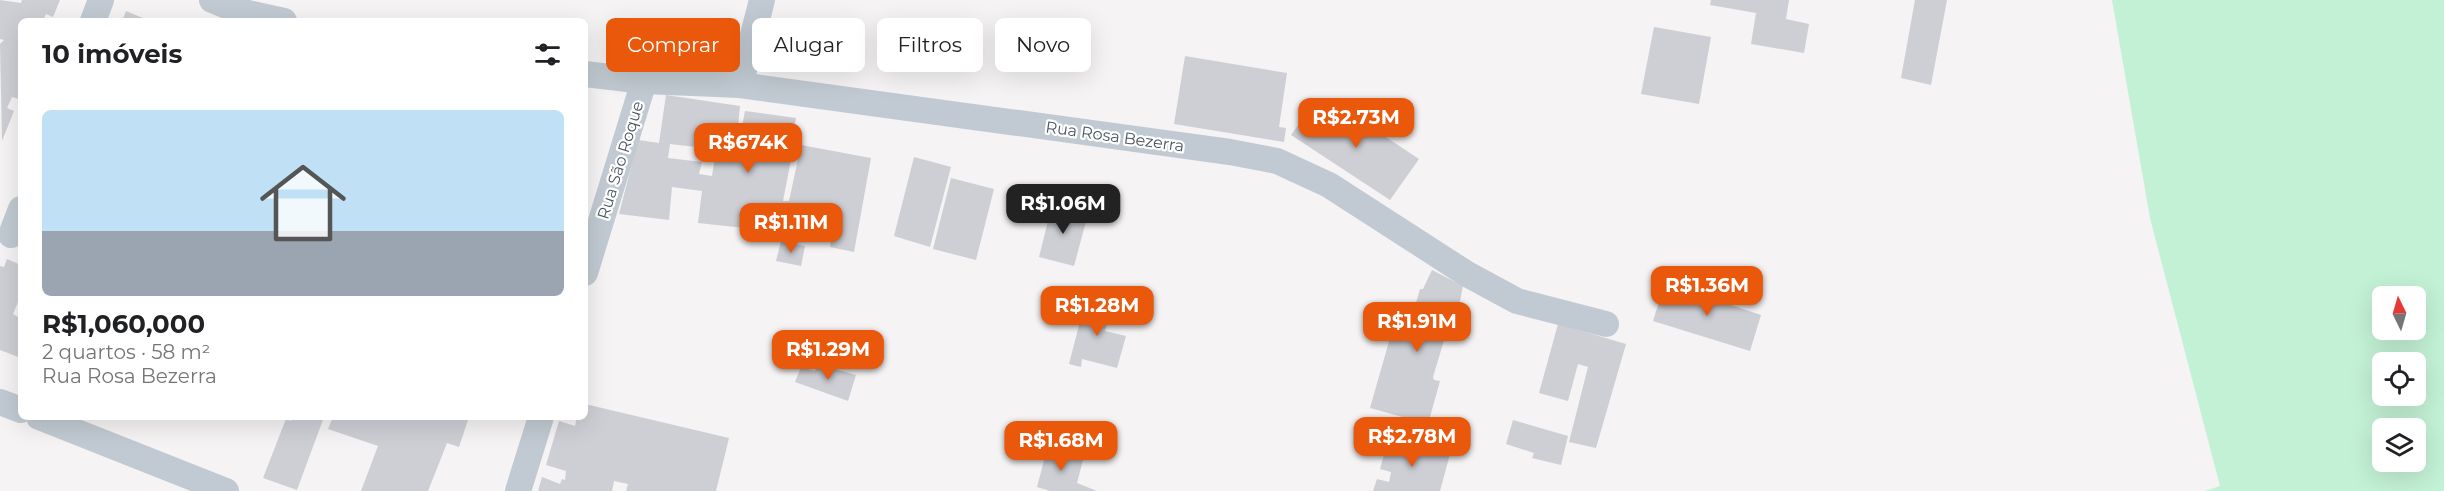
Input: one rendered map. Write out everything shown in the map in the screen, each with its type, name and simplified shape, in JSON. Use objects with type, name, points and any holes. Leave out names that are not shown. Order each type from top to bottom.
[{"type":"street","points":[[94,18],[101,0]]},
{"type":"street","points":[[212,0],[239,11],[270,18]]},
{"type":"street","points":[[740,85],[762,0]]},
{"type":"street","name":"Rua Rosa Bezerra","points":[[588,74],[644,81],[740,85],[1230,152],[1277,161],[1329,185],[1467,274],[1517,301],[1606,324]]},
{"type":"street","name":"Rua São Roque","points":[[588,263],[644,81]]},
{"type":"street","points":[[11,235],[18,216]]},
{"type":"street","points":[[0,402],[18,409]]},
{"type":"street","points":[[47,420],[226,491]]},
{"type":"street","points":[[518,491],[540,420]]},
{"type":"green space","points":[[2112,0],[2444,0],[2444,491],[2205,491],[2220,486],[2150,218]]},
{"type":"building","points":[[0,0],[21,3],[22,0],[60,0],[53,17],[46,14],[44,18],[18,18],[18,99],[12,97],[7,108],[14,111],[2,141],[0,44],[4,40],[0,39]]},
{"type":"building","points":[[1711,0],[1789,0],[1786,19],[1809,24],[1804,53],[1751,44],[1756,13],[1710,5]]},
{"type":"building","points":[[1915,0],[1947,0],[1931,85],[1901,78]]},
{"type":"building","points":[[126,11],[143,18],[123,18]]},
{"type":"building","points":[[1654,27],[1711,37],[1699,104],[1641,94]]},
{"type":"building","points":[[1185,56],[1287,73],[1279,127],[1286,128],[1284,142],[1174,124]]},
{"type":"building","points":[[666,95],[740,106],[737,137],[698,133],[696,147],[670,144],[668,158],[702,162],[699,174],[712,176],[716,150],[737,152],[745,111],[796,118],[793,134],[796,134],[783,201],[789,201],[801,145],[871,158],[854,252],[830,247],[833,229],[823,227],[824,215],[821,232],[804,228],[806,220],[786,215],[784,227],[764,224],[763,230],[698,223],[702,191],[672,187],[669,220],[619,214],[638,140],[659,143]]},
{"type":"building","points":[[1333,102],[1419,159],[1390,200],[1291,135],[1312,106],[1325,114]]},
{"type":"building","points":[[914,157],[951,167],[930,247],[894,236]]},
{"type":"building","points":[[951,178],[994,189],[976,260],[933,249]]},
{"type":"building","points":[[1052,205],[1088,214],[1074,266],[1039,257]]},
{"type":"building","points":[[781,241],[805,246],[801,266],[776,261]]},
{"type":"building","points":[[7,259],[18,264],[18,302],[13,314],[18,317],[18,357],[0,350],[0,266],[4,267]]},
{"type":"building","points":[[1432,270],[1463,286],[1458,311],[1450,308],[1443,336],[1445,337],[1433,377],[1434,380],[1440,381],[1428,424],[1370,408],[1396,317],[1411,320],[1420,289],[1423,289]]},
{"type":"building","points":[[1665,283],[1761,315],[1750,351],[1653,321]]},
{"type":"building","points":[[1086,298],[1112,305],[1105,331],[1126,336],[1117,368],[1082,359],[1081,367],[1069,364]]},
{"type":"building","points":[[1558,324],[1626,344],[1596,448],[1569,442],[1588,367],[1578,364],[1568,401],[1539,393]]},
{"type":"building","points":[[817,364],[856,375],[848,401],[795,382],[801,367],[815,371]]},
{"type":"building","points":[[588,405],[729,438],[716,491],[626,491],[628,484],[614,481],[612,491],[538,491],[542,477],[560,484],[562,479],[565,480],[566,471],[546,465],[559,421],[575,426],[576,420],[588,420]]},
{"type":"building","points":[[286,420],[323,420],[297,490],[263,478]]},
{"type":"building","points":[[332,420],[468,420],[459,447],[447,443],[428,491],[361,491],[378,446],[328,429]]},
{"type":"building","points":[[1513,420],[1568,436],[1561,465],[1532,458],[1534,453],[1506,444]]},
{"type":"building","points":[[1389,437],[1450,454],[1440,491],[1373,491],[1377,479],[1389,482],[1391,472],[1380,469]]},
{"type":"building","points":[[1049,442],[1059,444],[1056,454],[1083,460],[1077,483],[1097,491],[1050,491],[1037,487]]}]
